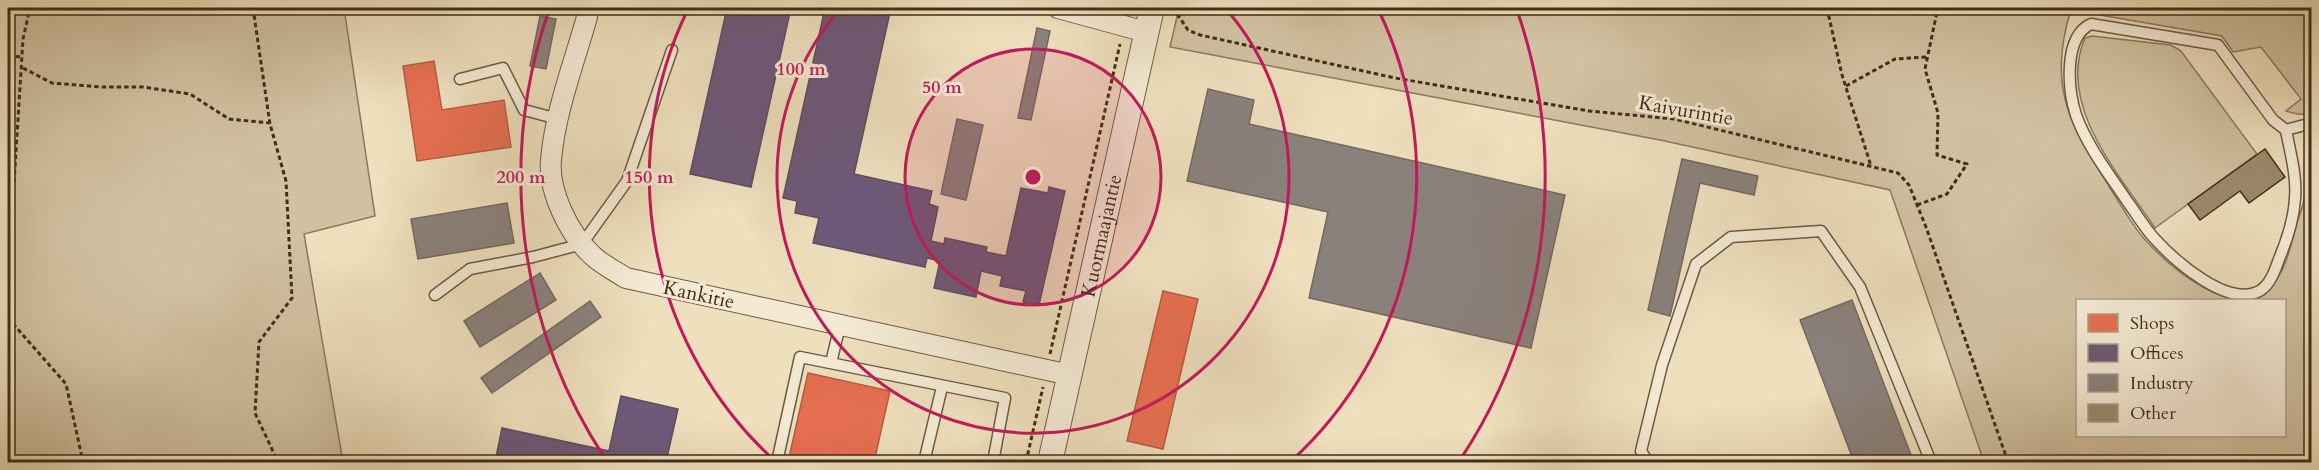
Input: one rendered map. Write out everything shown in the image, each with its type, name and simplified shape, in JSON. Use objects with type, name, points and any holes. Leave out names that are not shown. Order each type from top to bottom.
[{"type":"street","name":"Kankitie","points":[[587,8],[587,17],[558,119],[550,162],[555,196],[570,228],[592,255],[626,278],[1058,373]]},
{"type":"street","points":[[1058,8],[1135,29]]},
{"type":"street","name":"Kuormaajantie","points":[[1050,462],[1058,373],[1135,29],[1152,8]]},
{"type":"lane","points":[[2091,24],[2218,45],[2273,120],[2286,130],[2292,161],[2295,197],[2282,253],[2274,275],[2261,289],[2247,295],[2232,294],[2208,284],[2174,258],[2153,237],[2089,141],[2076,115],[2070,89],[2070,65],[2074,43],[2080,29],[2091,24]]},
{"type":"lane","points":[[435,295],[470,269],[533,257],[582,244],[627,182],[672,50]]},
{"type":"lane","points":[[460,79],[503,68],[524,110],[558,119]]},
{"type":"lane","points":[[2286,130],[2312,123]]},
{"type":"lane","points":[[1648,462],[1641,451],[1662,365],[1696,264],[1731,237],[1821,231],[1860,287],[1931,462]]},
{"type":"lane","points":[[831,363],[840,325]]},
{"type":"lane","points":[[777,462],[800,357],[1005,398],[993,462]]},
{"type":"lane","points":[[924,462],[942,387]]},
{"type":"path","points":[[8,279],[23,39],[30,8]]},
{"type":"path","points":[[253,8],[270,123],[286,181],[292,297],[259,342],[255,413],[278,462]]},
{"type":"path","name":"Kaivurintie","points":[[1173,8],[1188,30],[1200,35],[1395,78],[1589,111],[1674,119],[1898,173],[1909,185],[1917,205],[2008,462]]},
{"type":"path","points":[[1827,8],[1846,86],[1871,166]]},
{"type":"path","points":[[1917,205],[1947,194],[1967,164],[1937,155],[1938,113],[1925,69],[1937,12]]},
{"type":"path","points":[[1026,462],[1058,373],[1135,29]]},
{"type":"path","points":[[8,56],[22,57]]},
{"type":"path","points":[[1846,86],[1895,59],[1927,57]]},
{"type":"path","points":[[22,68],[52,83],[101,87],[143,87],[190,94],[229,120],[270,123]]},
{"type":"path","points":[[8,318],[66,384],[83,462]]},
{"type":"shaded area","points":[[8,8],[344,8],[375,216],[304,234],[343,462],[8,462]]},
{"type":"shaded area","points":[[1179,8],[2311,8],[2312,112],[2309,113],[2299,114],[2286,111],[2301,99],[2261,47],[2233,52],[2222,36],[2071,10],[2063,43],[2061,65],[2065,99],[2078,134],[2135,227],[2146,241],[2188,278],[2218,294],[2234,299],[2076,299],[2076,437],[2286,437],[2286,299],[2249,299],[2270,288],[2281,272],[2289,252],[2304,200],[2306,142],[2311,138],[2311,462],[1984,462],[1890,190],[1660,140],[1170,47]]},
{"type":"shaded area","points":[[2092,36],[2171,45],[2181,51],[2257,154],[2155,228],[2110,163],[2085,114],[2079,89],[2078,64],[2085,38]]},
{"type":"building: Shops","points":[[434,61],[442,110],[504,100],[511,147],[417,161],[403,66]]},
{"type":"building: Shops","points":[[1163,291],[1198,299],[1163,449],[1127,441]]},
{"type":"building: Shops","points":[[808,373],[890,391],[874,462],[788,462]]},
{"type":"building: Offices","points":[[727,8],[791,8],[751,187],[690,174]]},
{"type":"building: Offices","points":[[825,8],[891,8],[854,174],[932,191],[929,204],[938,207],[931,241],[944,244],[945,238],[987,247],[986,252],[1006,256],[1021,188],[1048,193],[1049,187],[1065,191],[1039,305],[1023,302],[1026,291],[1000,286],[1002,276],[981,271],[976,297],[934,288],[940,261],[927,258],[925,267],[813,243],[819,218],[795,213],[797,201],[783,198]]},
{"type":"building: Offices","points":[[621,396],[678,409],[666,462],[495,462],[502,428],[609,451]]},
{"type":"building: Industry","points":[[540,16],[556,19],[546,69],[530,66]]},
{"type":"building: Industry","points":[[1037,28],[1050,31],[1031,120],[1018,118]]},
{"type":"building: Industry","points":[[1208,89],[1254,100],[1249,124],[1565,195],[1531,348],[1309,298],[1328,212],[1187,181]]},
{"type":"building: Industry","points":[[957,119],[983,125],[966,200],[941,194]]},
{"type":"building: Industry","points":[[1682,159],[1758,176],[1754,195],[1700,183],[1670,316],[1648,310]]},
{"type":"building: Industry","points":[[507,203],[514,243],[418,259],[411,219]]},
{"type":"building: Industry","points":[[540,273],[556,300],[480,347],[464,321]]},
{"type":"building: Industry","points":[[1852,300],[1911,455],[1892,462],[1854,462],[1800,320]]},
{"type":"building: Industry","points":[[590,301],[601,317],[492,393],[481,378]]},
{"type":"building: Other","points":[[2265,149],[2285,177],[2249,203],[2240,191],[2200,220],[2188,204]]}]
